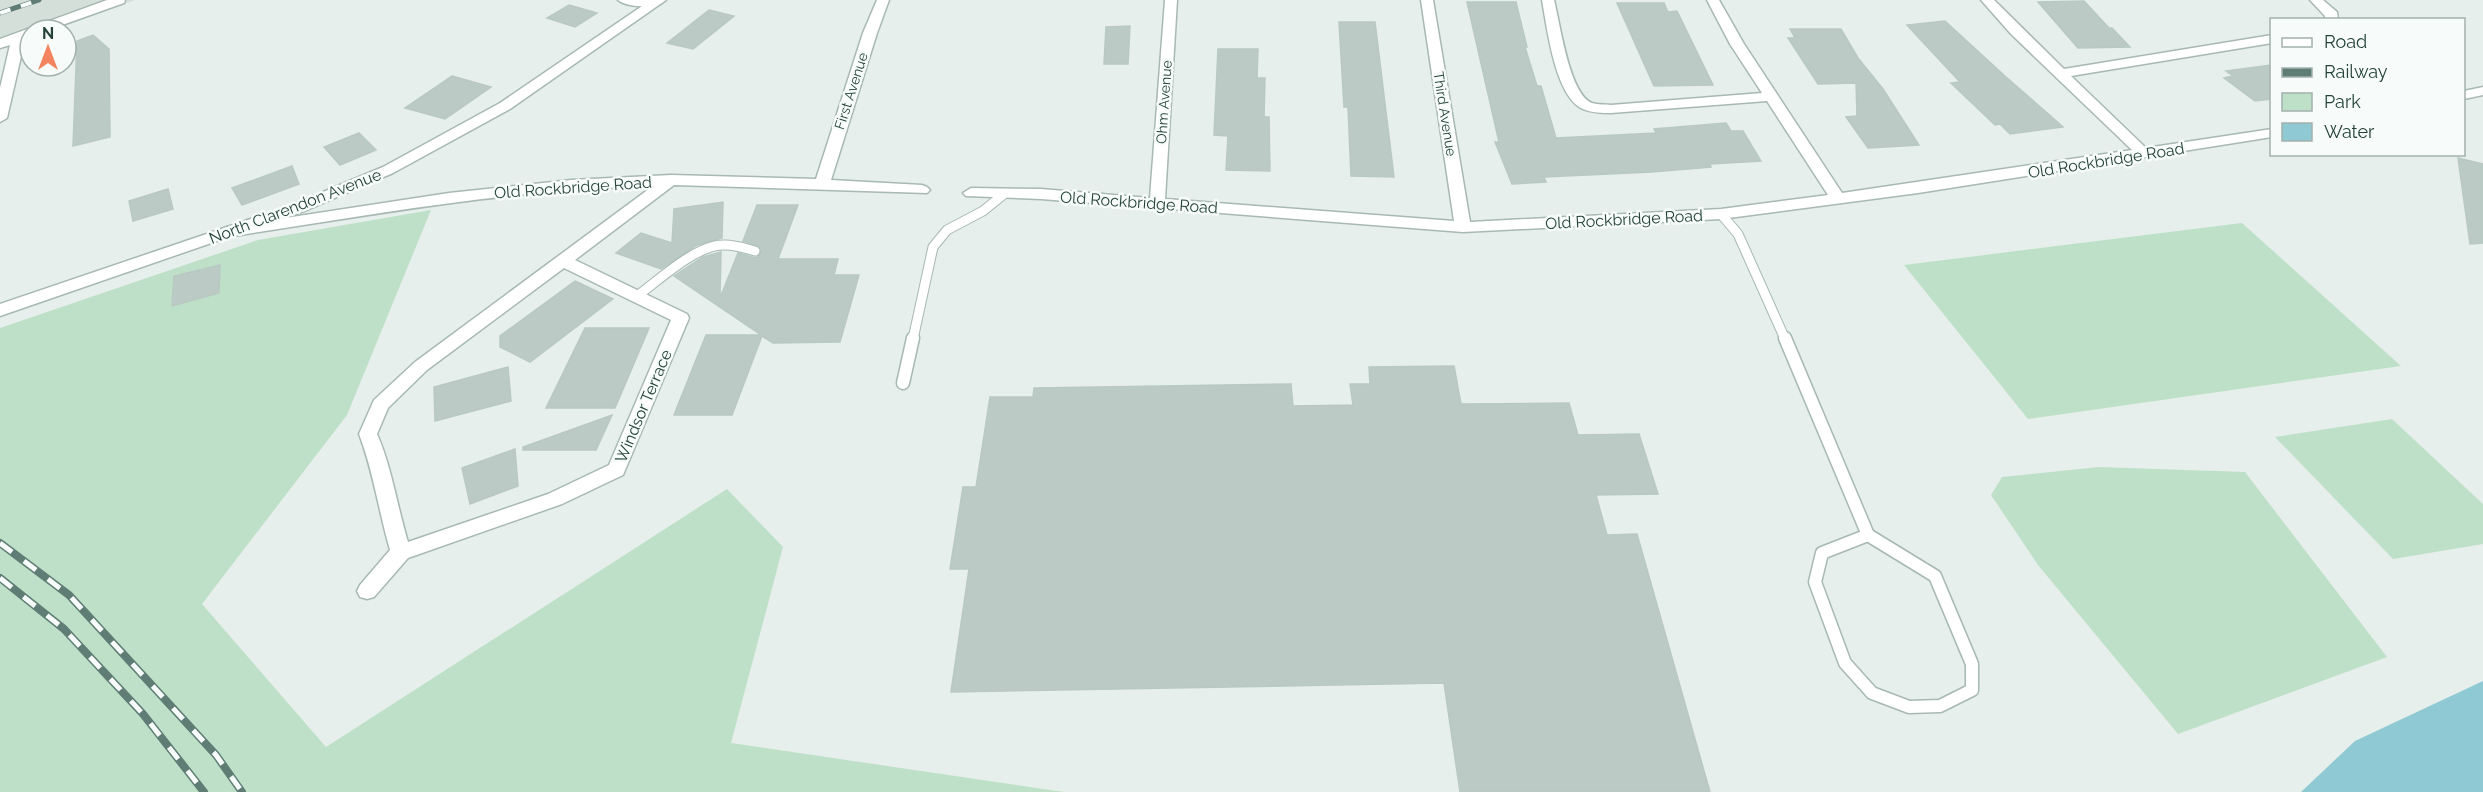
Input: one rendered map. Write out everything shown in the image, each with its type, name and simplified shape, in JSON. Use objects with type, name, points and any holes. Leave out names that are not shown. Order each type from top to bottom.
[{"type":"street","points":[[69,18],[119,0]]},
{"type":"street","points":[[624,0],[659,1]]},
{"type":"street","name":"First Avenue","points":[[822,183],[870,33],[883,0]]},
{"type":"street","name":"Ohm Avenue","points":[[1157,204],[1170,0]]},
{"type":"street","name":"Third Avenue","points":[[1427,0],[1463,227]]},
{"type":"street","points":[[1548,0],[1567,77],[1573,93],[1586,106],[1611,109],[1771,96]]},
{"type":"street","points":[[1713,0],[1737,44],[1838,199]]},
{"type":"street","points":[[1987,0],[2144,154]]},
{"type":"street","points":[[2316,0],[2332,15],[2331,18]]},
{"type":"street","name":"North Clarendon Avenue","points":[[0,310],[339,193],[428,151],[521,96],[659,1]]},
{"type":"street","points":[[0,44],[18,37]]},
{"type":"street","points":[[2060,74],[2270,39]]},
{"type":"street","points":[[0,118],[18,58]]},
{"type":"street","points":[[2465,95],[2483,91]]},
{"type":"street","name":"Old Rockbridge Road","points":[[971,193],[1157,204],[1463,227],[1721,214],[2144,154],[2270,133]]},
{"type":"street","points":[[367,591],[401,552],[388,510],[375,453],[368,435],[380,405],[421,366],[671,180]]},
{"type":"street","name":"Old Rockbridge Road","points":[[228,232],[521,189],[671,180],[822,183],[922,190]]},
{"type":"street","name":"Windsor Terrace","points":[[401,552],[555,500],[616,470],[681,318],[562,260]]},
{"type":"lane","points":[[903,383],[933,247],[947,230],[983,211],[1004,194]]},
{"type":"lane","points":[[1721,214],[1738,234],[1764,289],[1868,535],[1935,576],[1972,664],[1972,690],[1940,706],[1909,707],[1872,693],[1845,663],[1815,582],[1822,553],[1868,535]]},
{"type":"lane","points":[[637,296],[703,250],[716,245],[737,245],[755,252]]},
{"type":"shaded area","points":[[0,0],[135,0],[78,21],[78,18],[18,18],[18,42],[0,47]]},
{"type":"green space","points":[[431,210],[347,415],[202,604],[326,747],[727,489],[783,547],[731,743],[1064,792],[0,792],[0,328],[258,240]]},
{"type":"green space","points":[[2242,223],[2401,366],[2028,419],[1904,265]]},
{"type":"green space","points":[[2392,419],[2483,504],[2483,544],[2393,559],[2275,437]]},
{"type":"green space","points":[[2098,467],[2245,472],[2387,657],[2178,734],[2038,565],[1991,495],[2002,477]]},
{"type":"water","points":[[2483,681],[2483,792],[2301,792],[2355,741]]},
{"type":"building","points":[[2084,1],[2130,47],[2078,48],[2038,2]]},
{"type":"building","points":[[1467,2],[1516,2],[1527,47],[1525,47],[1537,86],[1541,86],[1556,138],[1656,133],[1654,129],[1726,123],[1731,131],[1743,131],[1761,161],[1710,164],[1711,167],[1652,172],[1544,177],[1546,182],[1512,184],[1495,142],[1499,142]]},
{"type":"building","points":[[1617,3],[1664,3],[1668,12],[1677,11],[1713,85],[1654,86]]},
{"type":"building","points":[[569,5],[597,13],[575,27],[547,18]]},
{"type":"building","points":[[709,10],[734,16],[693,49],[667,43]]},
{"type":"building","points":[[1945,21],[2063,127],[2010,134],[2000,124],[1995,125],[1951,83],[1960,82],[1907,25]]},
{"type":"building","points":[[1339,22],[1375,22],[1394,177],[1351,176],[1348,107],[1344,107]]},
{"type":"building","points":[[1130,26],[1128,64],[1104,64],[1106,27]]},
{"type":"building","points":[[1790,29],[1841,29],[1858,58],[1883,89],[1919,145],[1868,148],[1846,117],[1857,116],[1856,83],[1818,84],[1788,38],[1795,38]]},
{"type":"building","points":[[93,35],[109,49],[110,137],[73,146],[76,78],[78,78],[78,41]]},
{"type":"building","points":[[1218,49],[1258,49],[1257,78],[1265,78],[1264,117],[1269,117],[1270,171],[1226,170],[1228,136],[1214,135]]},
{"type":"building","points":[[2270,65],[2270,99],[2255,101],[2224,78],[2233,76],[2226,71]]},
{"type":"building","points":[[452,76],[491,87],[445,119],[405,108]]},
{"type":"building","points":[[359,133],[376,150],[340,165],[324,147]]},
{"type":"building","points":[[2458,158],[2483,164],[2483,243],[2470,244]]},
{"type":"building","points":[[292,166],[299,184],[242,205],[232,188]]},
{"type":"building","points":[[168,189],[173,209],[133,221],[129,201]]},
{"type":"building","points":[[723,202],[722,238],[697,245],[661,269],[616,253],[641,233],[672,243],[674,209]]},
{"type":"building","points":[[757,205],[798,205],[778,259],[838,259],[834,275],[859,275],[840,342],[773,343],[762,336],[732,415],[674,415],[706,335],[761,335],[674,276],[703,257],[721,252],[720,298],[738,253],[756,258],[761,253],[759,246],[743,241]]},
{"type":"building","points":[[220,265],[219,293],[172,306],[174,276]]},
{"type":"building","points":[[575,281],[613,299],[530,362],[500,347],[500,336]]},
{"type":"building","points":[[585,328],[649,328],[615,408],[546,408]]},
{"type":"building","points":[[1454,366],[1461,404],[1569,403],[1578,435],[1639,434],[1658,494],[1596,495],[1607,535],[1637,534],[1710,792],[1460,792],[1444,683],[951,692],[969,569],[950,569],[963,487],[976,487],[990,397],[1033,397],[1034,388],[1291,384],[1293,406],[1353,405],[1350,384],[1370,384],[1369,367]]},
{"type":"building","points":[[508,367],[511,401],[435,421],[434,387]]},
{"type":"building","points":[[612,415],[596,450],[523,450],[523,447]]},
{"type":"building","points":[[515,449],[518,486],[470,504],[462,468]]},
{"type":"railway","points":[[0,13],[39,0]]},
{"type":"railway","points":[[0,543],[69,595],[216,755],[242,792]]},
{"type":"railway","points":[[0,578],[64,629],[143,714],[204,792]]}]
